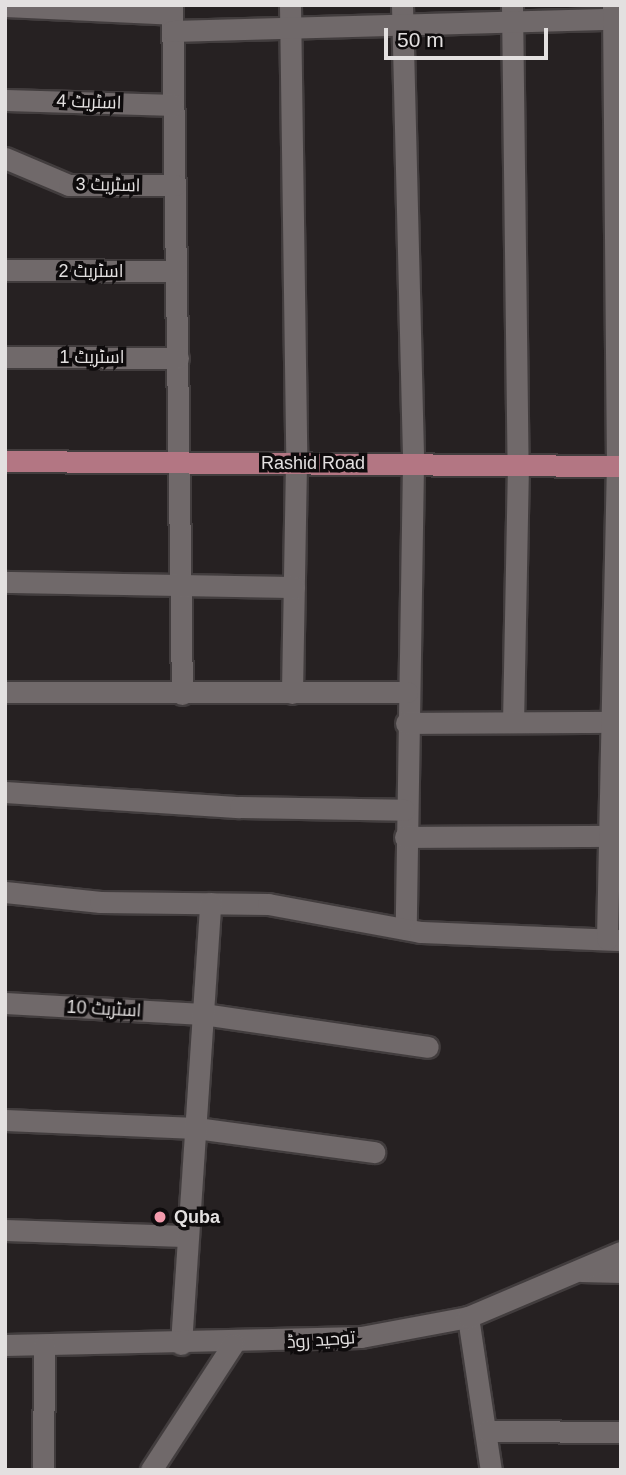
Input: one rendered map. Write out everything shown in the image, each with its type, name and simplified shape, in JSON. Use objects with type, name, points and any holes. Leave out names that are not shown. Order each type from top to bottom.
[{"type":"main road","name":"Rashid Road","points":[[5,461],[619,466]]},
{"type":"street","points":[[290,5],[296,463],[292,693]]},
{"type":"street","points":[[5,6],[290,28],[402,14],[613,12],[618,125],[619,466],[614,939],[406,929],[268,904],[100,902],[5,892]]},
{"type":"street","points":[[402,14],[413,464],[404,810],[406,929]]},
{"type":"street","points":[[512,14],[518,464],[513,722]]},
{"type":"street","points":[[172,17],[182,462],[182,694]]},
{"type":"street","name":"اسٹریٹ 4","points":[[5,100],[173,105]]},
{"type":"street","name":"اسٹریٹ 3","points":[[5,158],[69,185],[175,186]]},
{"type":"street","name":"اسٹریٹ 2","points":[[5,270],[176,271]]},
{"type":"street","name":"اسٹریٹ 1","points":[[5,357],[178,358]]},
{"type":"street","points":[[5,582],[294,587]]},
{"type":"street","points":[[5,692],[407,692]]},
{"type":"street","points":[[406,723],[616,722]]},
{"type":"street","points":[[5,792],[240,807],[404,810]]},
{"type":"street","points":[[405,837],[615,835]]},
{"type":"street","points":[[181,1344],[211,903]]},
{"type":"street","name":"اسٹریٹ 10","points":[[5,1003],[203,1014],[428,1047]]},
{"type":"street","points":[[5,1120],[196,1128],[374,1152]]},
{"type":"street","points":[[5,1230],[188,1236]]},
{"type":"street","name":"توحید روڈ","points":[[5,1345],[233,1344],[361,1337],[468,1317],[621,1252]]},
{"type":"street","points":[[571,1271],[621,1272]]},
{"type":"street","points":[[468,1317],[491,1470]]},
{"type":"street","points":[[151,1470],[233,1344]]},
{"type":"street","points":[[43,1470],[44,1345]]},
{"type":"street","points":[[487,1431],[621,1433]]},
{"type":"place","name":"Quba","points":[[160,1217]]}]
